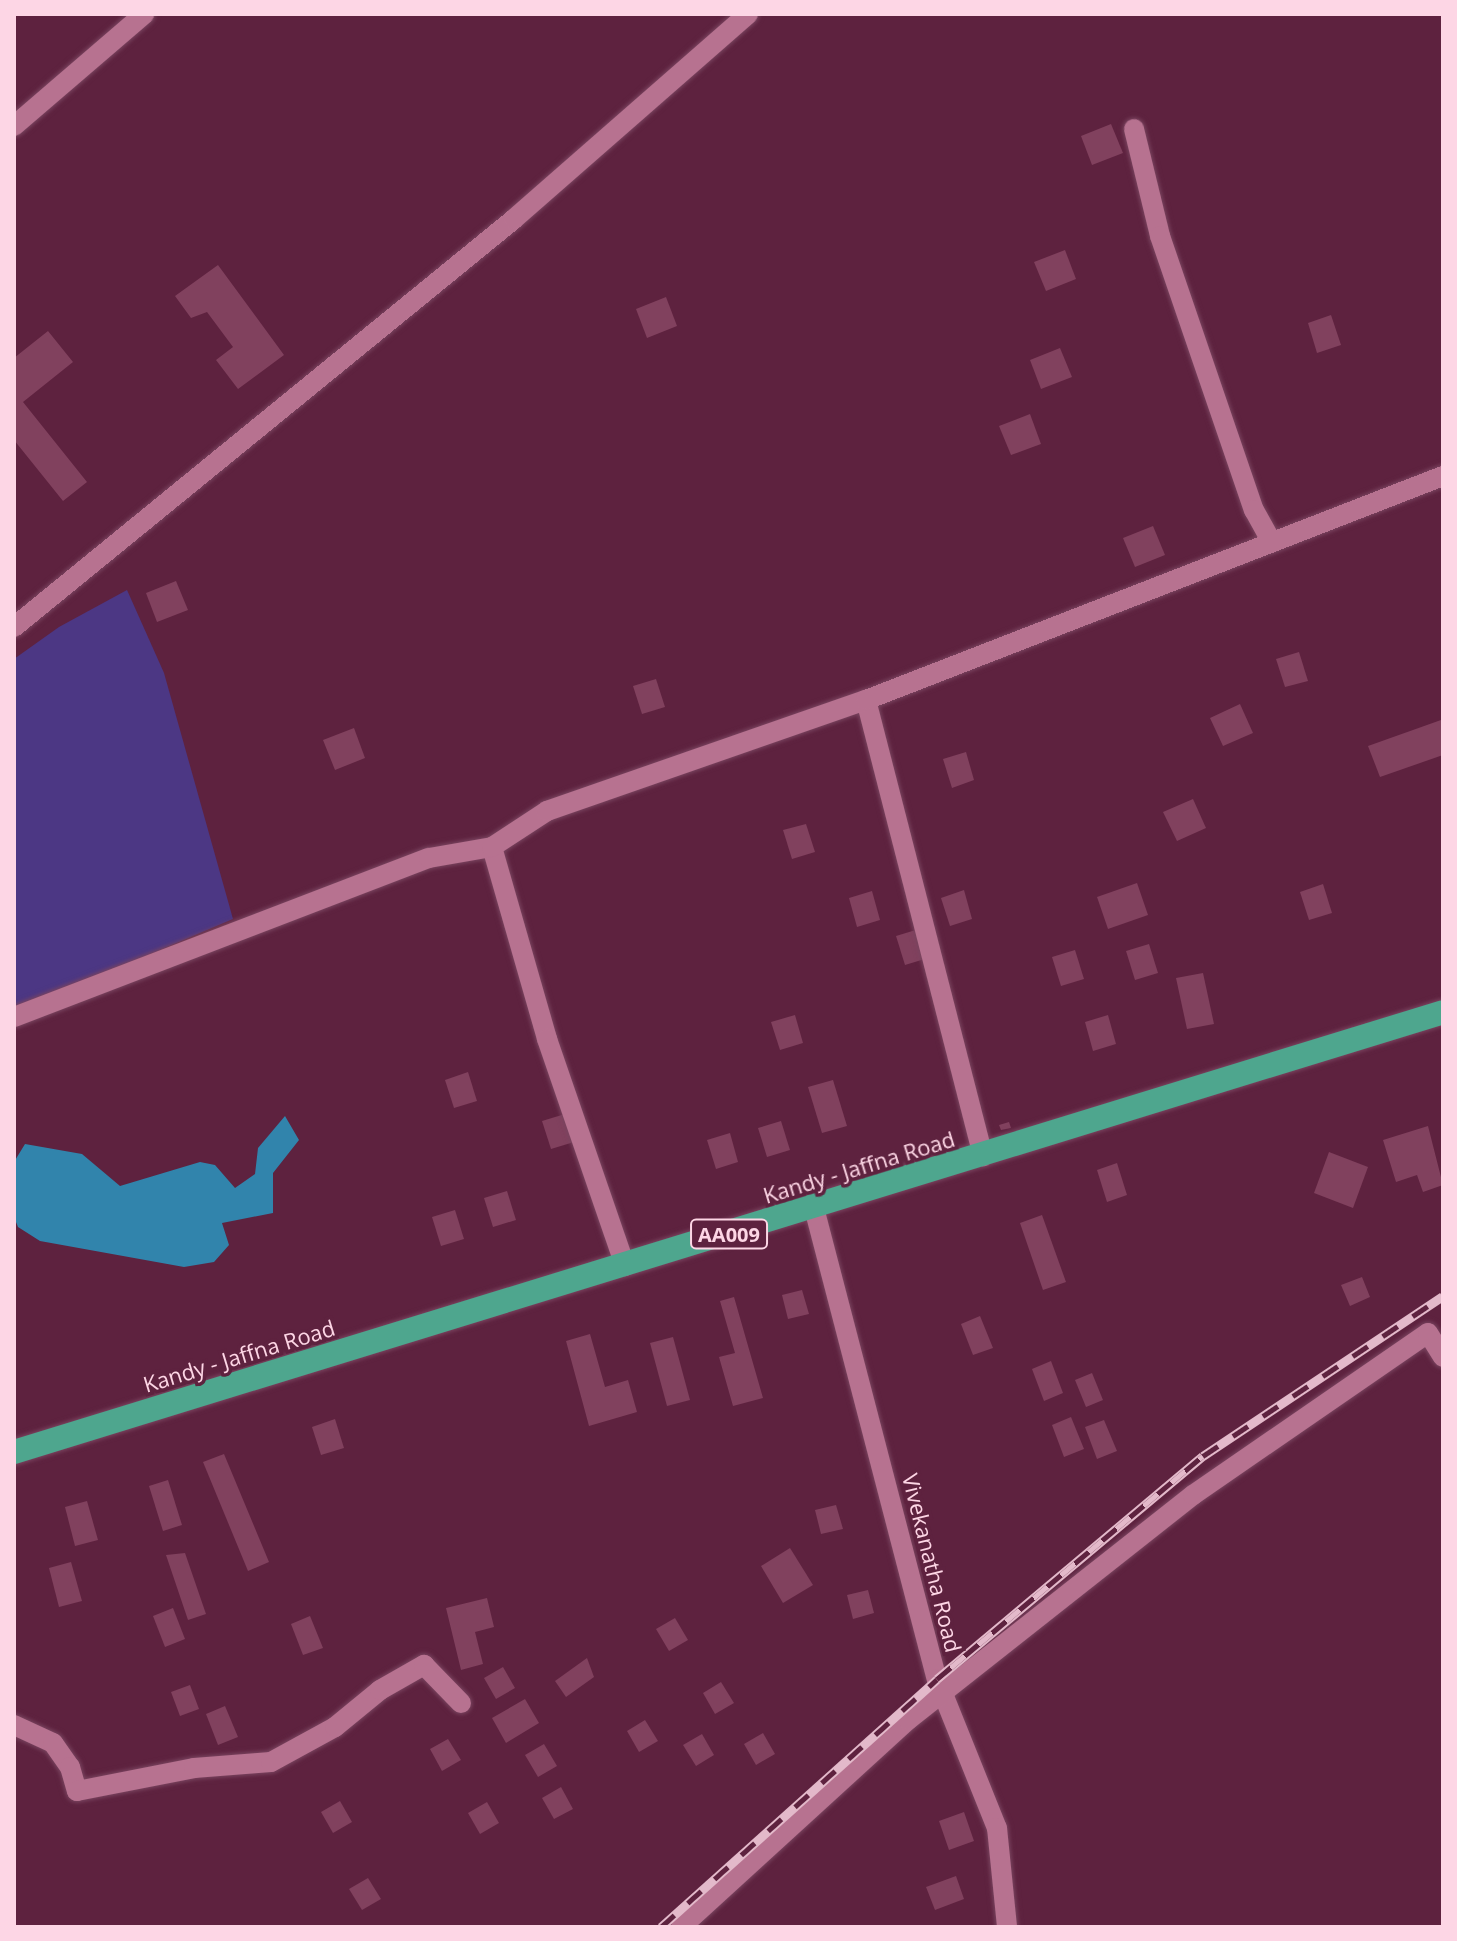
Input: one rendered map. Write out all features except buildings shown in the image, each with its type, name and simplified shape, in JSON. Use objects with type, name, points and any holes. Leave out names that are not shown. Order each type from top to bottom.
[{"type":"highway","name":"Kandy - Jaffna Road","points":[[14,1452],[1443,1012]]},
{"type":"street","points":[[14,126],[144,14]]},
{"type":"street","points":[[14,627],[514,219],[748,14]]},
{"type":"street","points":[[1134,129],[1160,236],[1254,510],[1272,542]]},
{"type":"street","points":[[14,1017],[429,858],[492,847],[547,811],[866,700],[1443,476]]},
{"type":"street","points":[[866,700],[983,1156]]},
{"type":"street","points":[[492,847],[547,1039],[625,1266]]},
{"type":"street","name":"Vivekanatha Road","points":[[814,1208],[944,1693],[997,1828],[1007,1927]]},
{"type":"street","points":[[681,1927],[944,1693],[1193,1495],[1428,1333],[1443,1357]]},
{"type":"street","points":[[14,1725],[53,1743],[70,1767],[77,1791],[194,1768],[271,1762],[335,1727],[380,1690],[424,1665],[461,1703]]},
{"type":"shaded area","points":[[127,590],[164,673],[233,919],[14,1012],[14,659],[59,627]]},
{"type":"water","points":[[285,1116],[299,1140],[273,1173],[273,1213],[222,1223],[229,1245],[214,1262],[184,1267],[40,1241],[18,1227],[14,1217],[14,1162],[25,1144],[82,1154],[120,1186],[200,1162],[215,1165],[235,1188],[255,1174],[258,1148]]},
{"type":"railway","points":[[661,1927],[937,1679],[1203,1456],[1443,1296]]}]
